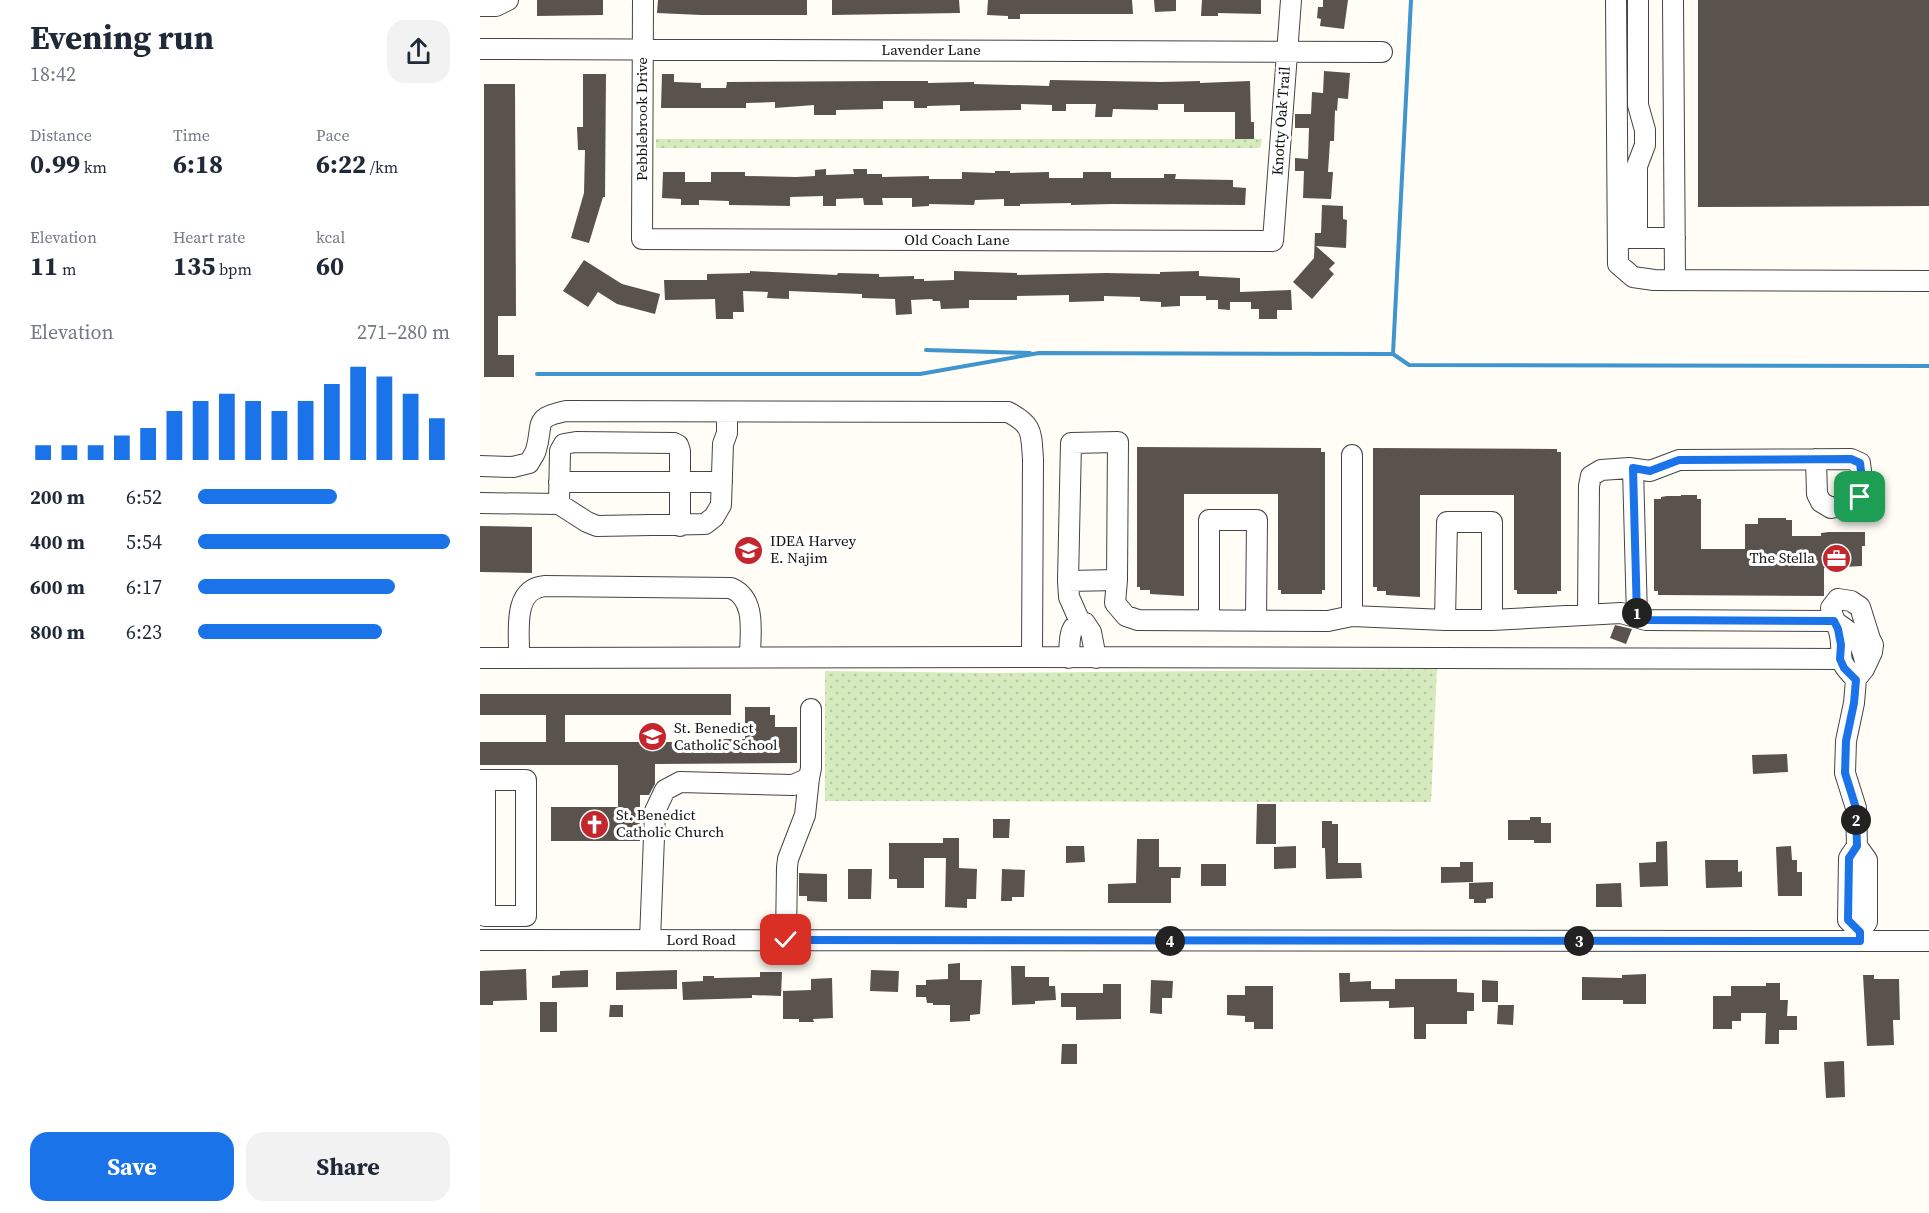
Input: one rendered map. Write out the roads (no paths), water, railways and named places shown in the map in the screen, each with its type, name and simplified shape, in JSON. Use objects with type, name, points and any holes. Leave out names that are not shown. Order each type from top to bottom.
[{"type":"street","points":[[480,6],[496,6],[508,0]]},
{"type":"street","name":"Pebblebrook Drive","points":[[642,238],[643,0]]},
{"type":"street","name":"Knotty Oak Trail","points":[[1273,241],[1291,0]]},
{"type":"street","points":[[1616,0],[1627,238]]},
{"type":"street","points":[[1638,0],[1638,105],[1645,130],[1645,145],[1636,166],[1627,238],[1618,264],[1633,277],[1654,280],[1929,281]]},
{"type":"street","points":[[1673,0],[1675,280]]},
{"type":"street","name":"Lavender Lane","points":[[480,48],[1382,52]]},
{"type":"street","name":"Old Coach Lane","points":[[642,238],[1273,241]]},
{"type":"street","points":[[1627,238],[1675,238]]},
{"type":"street","points":[[480,466],[513,467],[529,463],[536,450],[539,424],[548,415],[566,411],[1008,412],[1024,420],[1031,435],[1033,459],[1032,657]]},
{"type":"street","points":[[480,503],[559,504],[597,526],[705,524],[714,518],[721,505],[723,444],[714,434],[720,412]]},
{"type":"street","points":[[559,504],[560,448],[567,442],[674,443],[678,445],[680,451],[680,526]]},
{"type":"street","points":[[1080,622],[1070,597],[1068,581],[1071,443],[1118,442],[1115,603],[1126,616],[1138,620],[1328,621],[1352,616],[1492,620],[1621,613],[1647,620],[1834,621]]},
{"type":"street","points":[[1352,455],[1352,616]]},
{"type":"street","points":[[1588,614],[1591,476],[1601,470],[1633,468],[1650,471],[1679,460],[1816,459]]},
{"type":"street","points":[[1633,468],[1637,617]]},
{"type":"street","points":[[559,482],[722,482]]},
{"type":"street","points":[[1209,620],[1209,519],[1257,520],[1256,620]]},
{"type":"street","points":[[1445,620],[1447,522],[1492,522],[1492,620]]},
{"type":"street","points":[[1068,581],[1117,580]]},
{"type":"street","points":[[519,658],[520,605],[533,589],[545,586],[731,588],[742,594],[749,610],[750,657]]},
{"type":"street","points":[[1860,936],[1848,920],[1849,858],[1857,846],[1856,808],[1845,773],[1846,741],[1861,672],[1872,652],[1873,645],[1865,641],[1860,607],[1851,601],[1838,599],[1831,608],[1841,645],[1840,659],[1844,668],[1861,672]]},
{"type":"street","points":[[1069,658],[1071,631],[1080,622]]},
{"type":"street","points":[[1080,622],[1085,623],[1091,632],[1096,658]]},
{"type":"street","points":[[480,658],[1840,659]]},
{"type":"street","points":[[786,940],[787,867],[805,815],[811,768],[811,709]]},
{"type":"street","points":[[651,940],[655,811],[665,790],[680,782],[793,785],[809,778]]},
{"type":"street","points":[[483,916],[526,916],[525,780],[483,780],[483,916],[483,940]]},
{"type":"street","name":"Lord Road","points":[[483,940],[1860,936],[1929,941]]},
{"type":"waterway","points":[[1411,0],[1393,354],[1409,365],[1929,366]]},
{"type":"waterway","points":[[926,350],[1030,353]]},
{"type":"waterway","points":[[537,374],[920,374],[1039,353],[1393,354]]},
{"type":"place","name":"IDEA Harvey E. Najim","points":[[749,550]]},
{"type":"place","name":"The Stella","points":[[1836,558]]},
{"type":"place","name":"St. Benedict Catholic School","points":[[653,737]]},
{"type":"place","name":"St. Benedict Catholic Church","points":[[595,824]]}]
